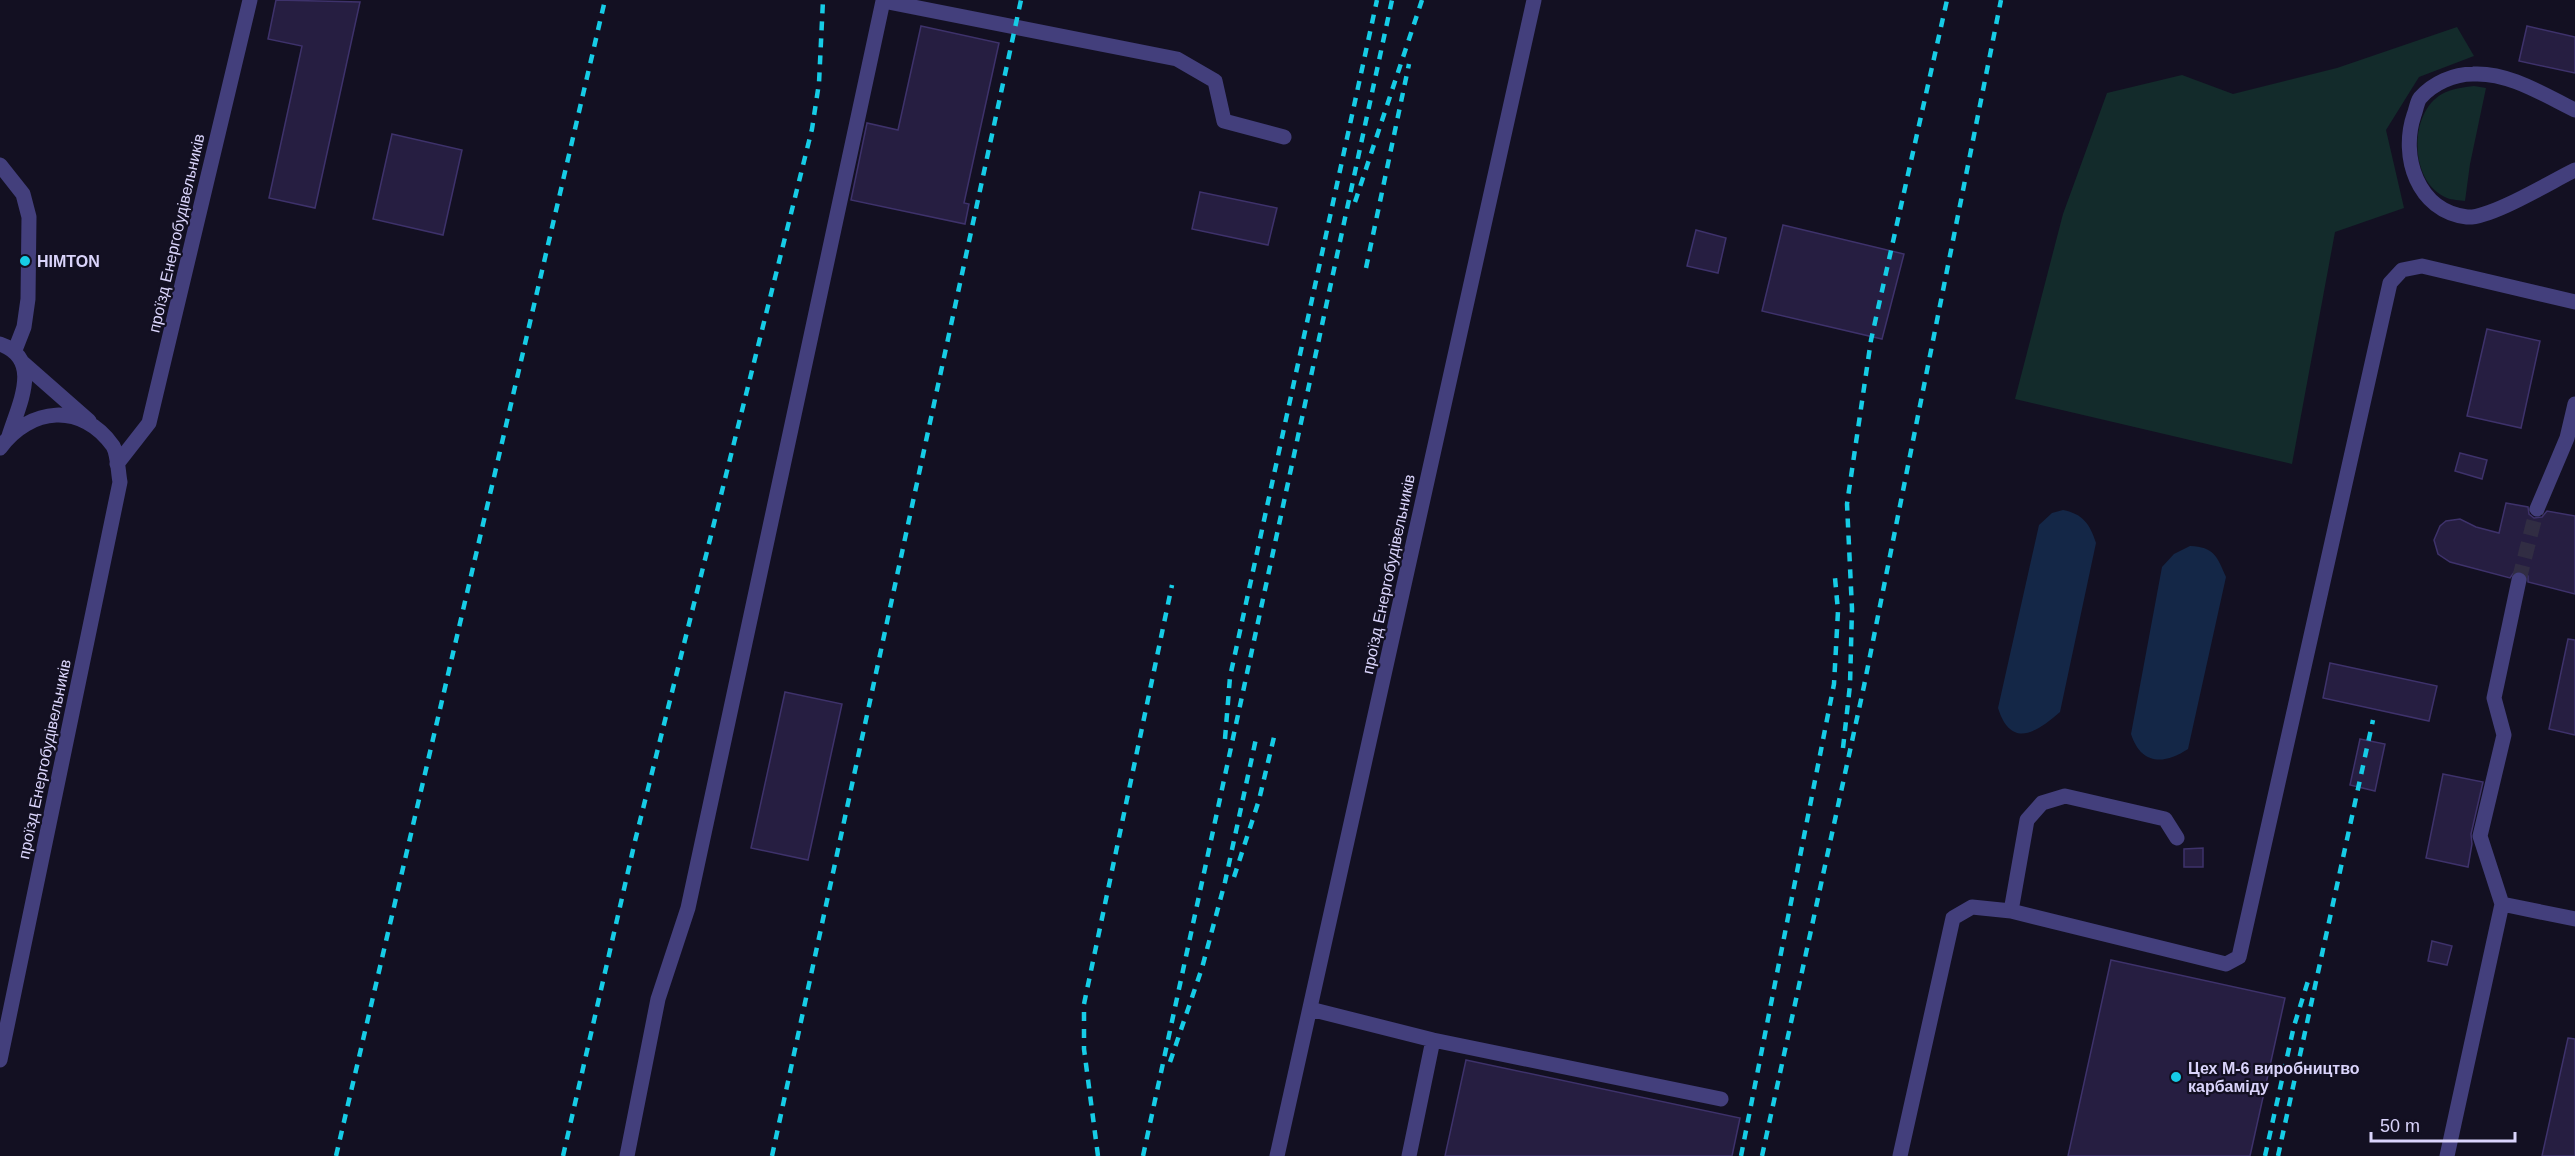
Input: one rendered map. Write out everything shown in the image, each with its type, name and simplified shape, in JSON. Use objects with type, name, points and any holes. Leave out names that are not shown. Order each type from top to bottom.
[{"type":"street","name":"проїзд Енергобудівельників","points":[[117,464],[149,423],[250,0]]},
{"type":"street","name":"проїзд Енергобудівельників","points":[[1277,1156],[1533,0]]},
{"type":"street","points":[[627,1156],[658,999],[688,908],[883,2],[1177,59],[1215,81],[1224,121],[1284,137]]},
{"type":"street","points":[[2575,110],[2514,81],[2474,74],[2449,77],[2419,99],[2409,128],[2409,161],[2422,192],[2443,209],[2468,217],[2506,206],[2575,170]]},
{"type":"street","points":[[0,165],[23,194],[29,217],[28,299],[24,327],[7,347]]},
{"type":"street","points":[[1900,1156],[1953,918],[1972,907],[2011,911],[2226,964],[2239,957],[2390,283],[2402,270],[2422,266],[2575,302]]},
{"type":"street","name":"проїзд Енергобудівельників","points":[[0,1060],[120,482],[114,448],[93,425],[7,347]]},
{"type":"street","points":[[5,442],[25,384],[23,363]]},
{"type":"street","points":[[2536,509],[2567,438],[2575,404]]},
{"type":"street","points":[[5,442],[39,416],[60,415],[93,425]]},
{"type":"street","points":[[2447,1156],[2502,904],[2480,836],[2504,735],[2494,698],[2519,580]]},
{"type":"street","points":[[2011,911],[2027,820],[2042,803],[2065,796],[2165,819],[2177,838]]},
{"type":"street","points":[[2502,904],[2575,919]]},
{"type":"street","points":[[1310,1009],[1433,1040],[1721,1099]]},
{"type":"street","points":[[1409,1156],[1433,1040]]},
{"type":"green space","points":[[2457,27],[2474,56],[2419,77],[2386,130],[2404,208],[2335,232],[2292,464],[2015,399],[2063,214],[2107,93],[2182,75],[2233,94],[2337,68]]},
{"type":"green space","points":[[2474,86],[2486,88],[2470,164],[2465,201],[2447,198],[2434,190],[2425,178],[2420,164],[2419,131],[2423,116],[2431,103],[2442,94]]},
{"type":"water","points":[[2063,510],[2076,514],[2085,521],[2096,543],[2060,712],[2033,731],[2017,733],[2003,721],[1998,708],[2039,525],[2052,513]]},
{"type":"water","points":[[2190,546],[2204,548],[2214,554],[2226,577],[2188,749],[2170,758],[2154,759],[2141,752],[2131,734],[2162,567],[2174,554]]},
{"type":"building","points":[[276,0],[360,2],[315,208],[269,198],[302,46],[268,39]]},
{"type":"building","points":[[921,26],[999,43],[964,203],[969,204],[965,224],[851,200],[867,123],[898,130]]},
{"type":"building","points":[[2527,26],[2575,37],[2575,73],[2519,61]]},
{"type":"building","points":[[392,134],[462,150],[443,235],[373,219]]},
{"type":"building","points":[[1200,192],[1277,208],[1268,245],[1192,229]]},
{"type":"building","points":[[1783,225],[1904,254],[1882,339],[1762,311]]},
{"type":"building","points":[[1696,230],[1726,238],[1718,273],[1687,266]]},
{"type":"building","points":[[2487,329],[2540,341],[2521,428],[2467,416]]},
{"type":"building","points":[[2460,453],[2487,460],[2482,479],[2455,471]]},
{"type":"building","points":[[2506,503],[2528,507],[2529,514],[2534,518],[2542,517],[2547,511],[2575,516],[2575,594],[2528,582],[2528,576],[2522,571],[2515,571],[2510,578],[2450,562],[2438,554],[2434,540],[2440,526],[2446,521],[2460,519],[2476,527],[2499,533]]},
{"type":"building","points":[[2568,639],[2575,640],[2575,735],[2549,729]]},
{"type":"building","points":[[2330,663],[2437,686],[2429,721],[2323,698]]},
{"type":"building","points":[[785,692],[842,704],[808,860],[751,848]]},
{"type":"building","points":[[2360,739],[2385,744],[2375,791],[2350,785]]},
{"type":"building","points":[[2443,774],[2483,782],[2471,834],[2472,844],[2468,867],[2426,858]]},
{"type":"building","points":[[2203,848],[2203,867],[2184,867],[2184,849]]},
{"type":"building","points":[[2432,941],[2452,946],[2447,965],[2428,961]]},
{"type":"building","name":"Цех М-6 виробництво карбаміду","points":[[2111,960],[2285,998],[2250,1156],[2068,1156]]},
{"type":"building","points":[[2568,1038],[2575,1039],[2575,1156],[2542,1156]]},
{"type":"building","points":[[1466,1060],[1740,1118],[1732,1156],[1445,1156]]},
{"type":"tunnel","points":[[2519,580],[2537,509]]},
{"type":"railway","points":[[336,1156],[605,0]]},
{"type":"railway","points":[[563,1156],[635,841],[812,129],[819,83],[823,0]]},
{"type":"railway","points":[[772,1156],[1021,0]]},
{"type":"railway","points":[[1225,739],[1230,677],[1377,0]]},
{"type":"railway","points":[[1143,1156],[1392,0]]},
{"type":"railway","points":[[1355,202],[1422,0]]},
{"type":"railway","points":[[1843,748],[1850,685],[1852,609],[1847,504],[1871,340],[1947,0]]},
{"type":"railway","points":[[1762,1156],[1864,686],[2001,0]]},
{"type":"railway","points":[[1366,268],[1409,64]]},
{"type":"railway","points":[[1741,1156],[1834,684],[1838,611],[1835,578]]},
{"type":"railway","points":[[1098,1156],[1084,1049],[1084,1004],[1172,585]]},
{"type":"railway","points":[[2278,1156],[2373,720]]},
{"type":"railway","points":[[1170,1062],[1202,968],[1225,882],[1257,734]]},
{"type":"railway","points":[[1234,877],[1259,800],[1274,737]]},
{"type":"railway","points":[[2265,1156],[2294,1026],[2308,981]]},
{"type":"place","name":"HIMTON","points":[[25,261]]},
{"type":"place","name":"Цех М-6 виробництво карбаміду","points":[[2176,1077]]}]
